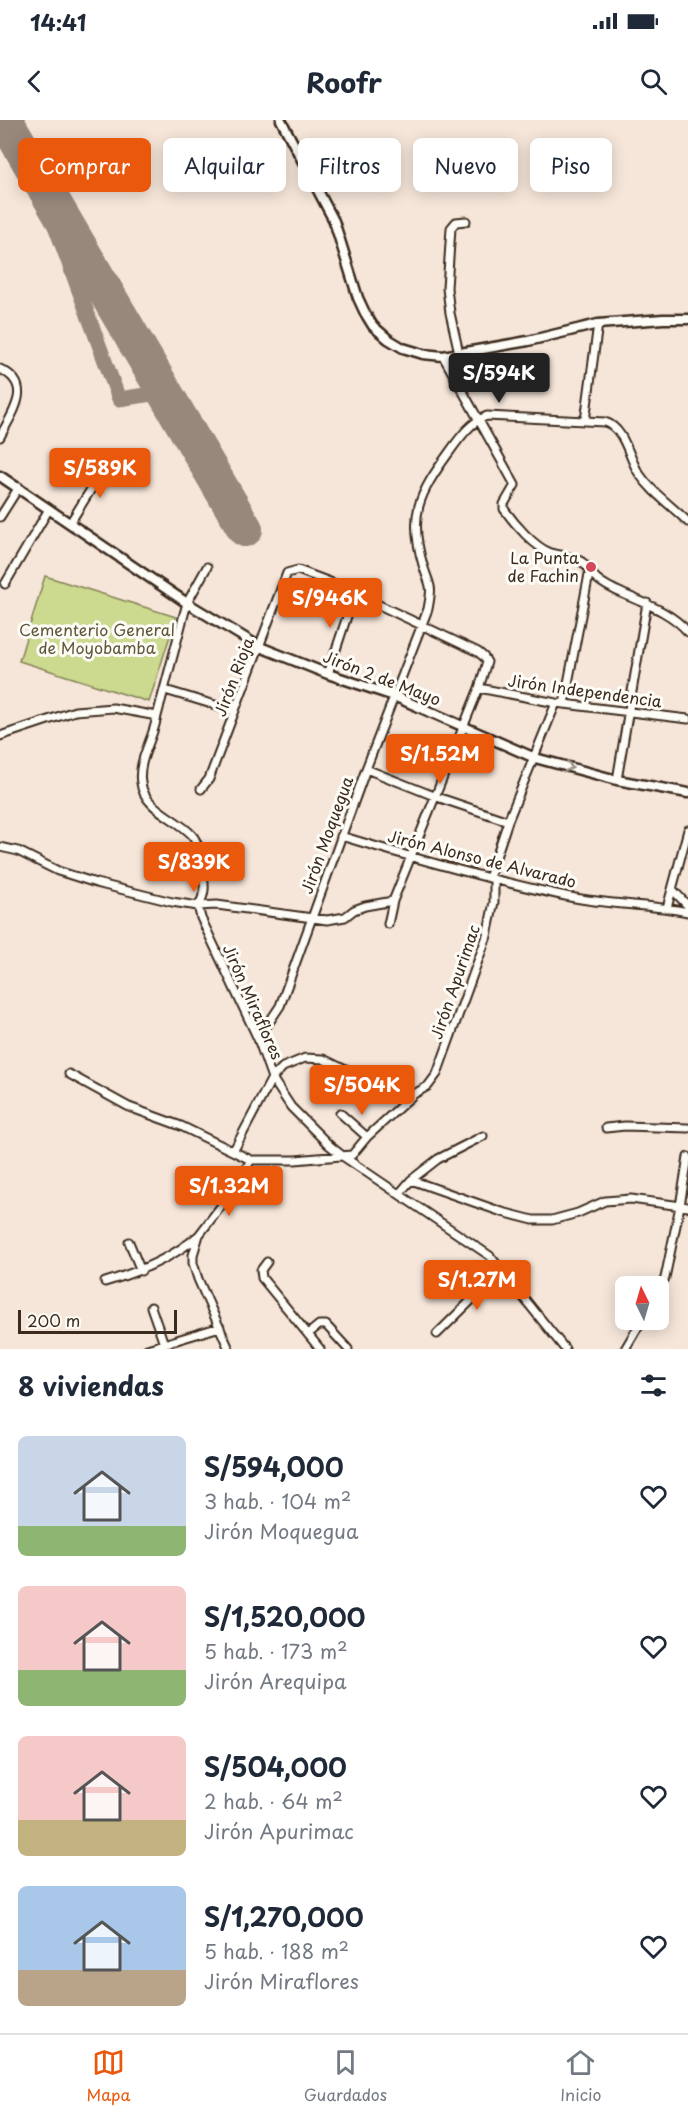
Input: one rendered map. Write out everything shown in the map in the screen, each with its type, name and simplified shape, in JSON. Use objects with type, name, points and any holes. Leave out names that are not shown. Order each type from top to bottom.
[{"type":"main road","points":[[281,120],[334,221],[358,298],[373,326],[403,348],[423,354],[443,356],[528,341],[598,324],[688,319]]},
{"type":"main road","name":"Jirón 2 de Mayo","points":[[0,476],[187,603],[260,647],[328,674],[394,696],[535,758],[617,780],[688,794]]},
{"type":"street","points":[[459,352],[450,313],[447,288],[448,262],[452,225],[466,221]]},
{"type":"street","points":[[585,422],[598,324]]},
{"type":"street","points":[[443,356],[514,485],[504,504],[504,509],[511,518],[548,552],[571,557],[584,564],[603,584],[647,603],[679,622],[688,632]]},
{"type":"street","points":[[0,369],[12,375],[18,384],[19,393],[18,402],[0,436]]},
{"type":"street","points":[[478,419],[495,416],[613,424],[618,429],[638,472],[653,492],[663,498],[688,522]]},
{"type":"street","name":"Jirón Moquegua","points":[[258,1039],[280,1006],[341,836],[428,609],[432,588],[423,567],[418,545],[419,500],[429,480],[455,444],[478,419]]},
{"type":"street","points":[[70,523],[108,462]]},
{"type":"street","points":[[0,517],[19,487]]},
{"type":"street","points":[[5,584],[49,509]]},
{"type":"street","points":[[198,906],[202,899],[205,882],[197,844],[192,835],[155,806],[143,791],[141,771],[155,728],[187,603],[207,567]]},
{"type":"street","points":[[560,704],[590,569]]},
{"type":"street","name":"Jirón Rioja","points":[[201,789],[209,779],[287,573],[298,570],[356,592]]},
{"type":"street","points":[[328,674],[356,592],[478,652],[487,663],[393,901],[388,924]]},
{"type":"street","points":[[617,780],[647,603]]},
{"type":"street","name":"Jirón Independencia","points":[[479,688],[560,704],[688,719]]},
{"type":"street","points":[[165,690],[235,711]]},
{"type":"street","name":"Jirón Apurimac","points":[[344,1157],[358,1151],[367,1137],[414,1094],[428,1086],[437,1074],[487,936],[494,902],[491,879],[508,821],[560,704]]},
{"type":"street","points":[[0,736],[75,711],[113,708],[157,716]]},
{"type":"street","points":[[366,769],[434,796],[508,821]]},
{"type":"street","points":[[667,908],[688,830]]},
{"type":"street","name":"Jirón Alonso de Alvarado","points":[[341,836],[411,858],[573,897],[688,912]]},
{"type":"street","points":[[0,847],[18,851],[58,871],[96,883],[172,902],[198,906],[217,905],[327,920],[345,917],[365,906],[393,901]]},
{"type":"street","points":[[673,890],[688,906]]},
{"type":"street","name":"Jirón Miraflores","points":[[198,906],[215,950],[258,1039],[272,1078],[291,1107],[344,1157],[490,1256],[565,1349]]},
{"type":"street","points":[[234,1150],[272,1078],[283,1067],[305,1058],[315,1057],[356,1075],[404,1103]]},
{"type":"street","points":[[69,1074],[129,1107],[181,1126],[251,1160],[295,1161],[344,1157]]},
{"type":"street","points":[[340,1113],[367,1137]]},
{"type":"street","points":[[606,1128],[625,1126],[688,1128]]},
{"type":"street","points":[[399,1194],[411,1180],[438,1159],[483,1136]]},
{"type":"street","points":[[665,1276],[684,1207],[688,1156]]},
{"type":"street","points":[[105,1282],[141,1271],[181,1251],[199,1235],[231,1193],[251,1160]]},
{"type":"street","points":[[411,1180],[533,1221],[552,1220],[578,1214],[604,1201],[631,1199],[684,1207]]},
{"type":"street","points":[[199,1235],[193,1255],[198,1279],[229,1349]]},
{"type":"street","points":[[129,1242],[141,1271]]},
{"type":"street","points":[[181,1251],[193,1255]]},
{"type":"street","points":[[267,1262],[261,1270],[262,1278],[320,1349]]},
{"type":"street","points":[[437,1334],[501,1271]]},
{"type":"street","points":[[152,1307],[164,1344]]},
{"type":"street","points":[[308,1334],[319,1325],[326,1325],[348,1349]]},
{"type":"street","points":[[147,1349],[220,1327]]},
{"type":"street","points":[[625,1349],[636,1330]]},
{"type":"green space","name":"Cementerio General de Moyobamba","points":[[45,576],[176,617],[149,702],[19,661]]},
{"type":"taxiway","points":[[43,192],[119,399],[165,392]]},
{"type":"runway","points":[[5,120],[245,529]]},
{"type":"place","name":"La Punta de Fachin","points":[[591,567]]}]
